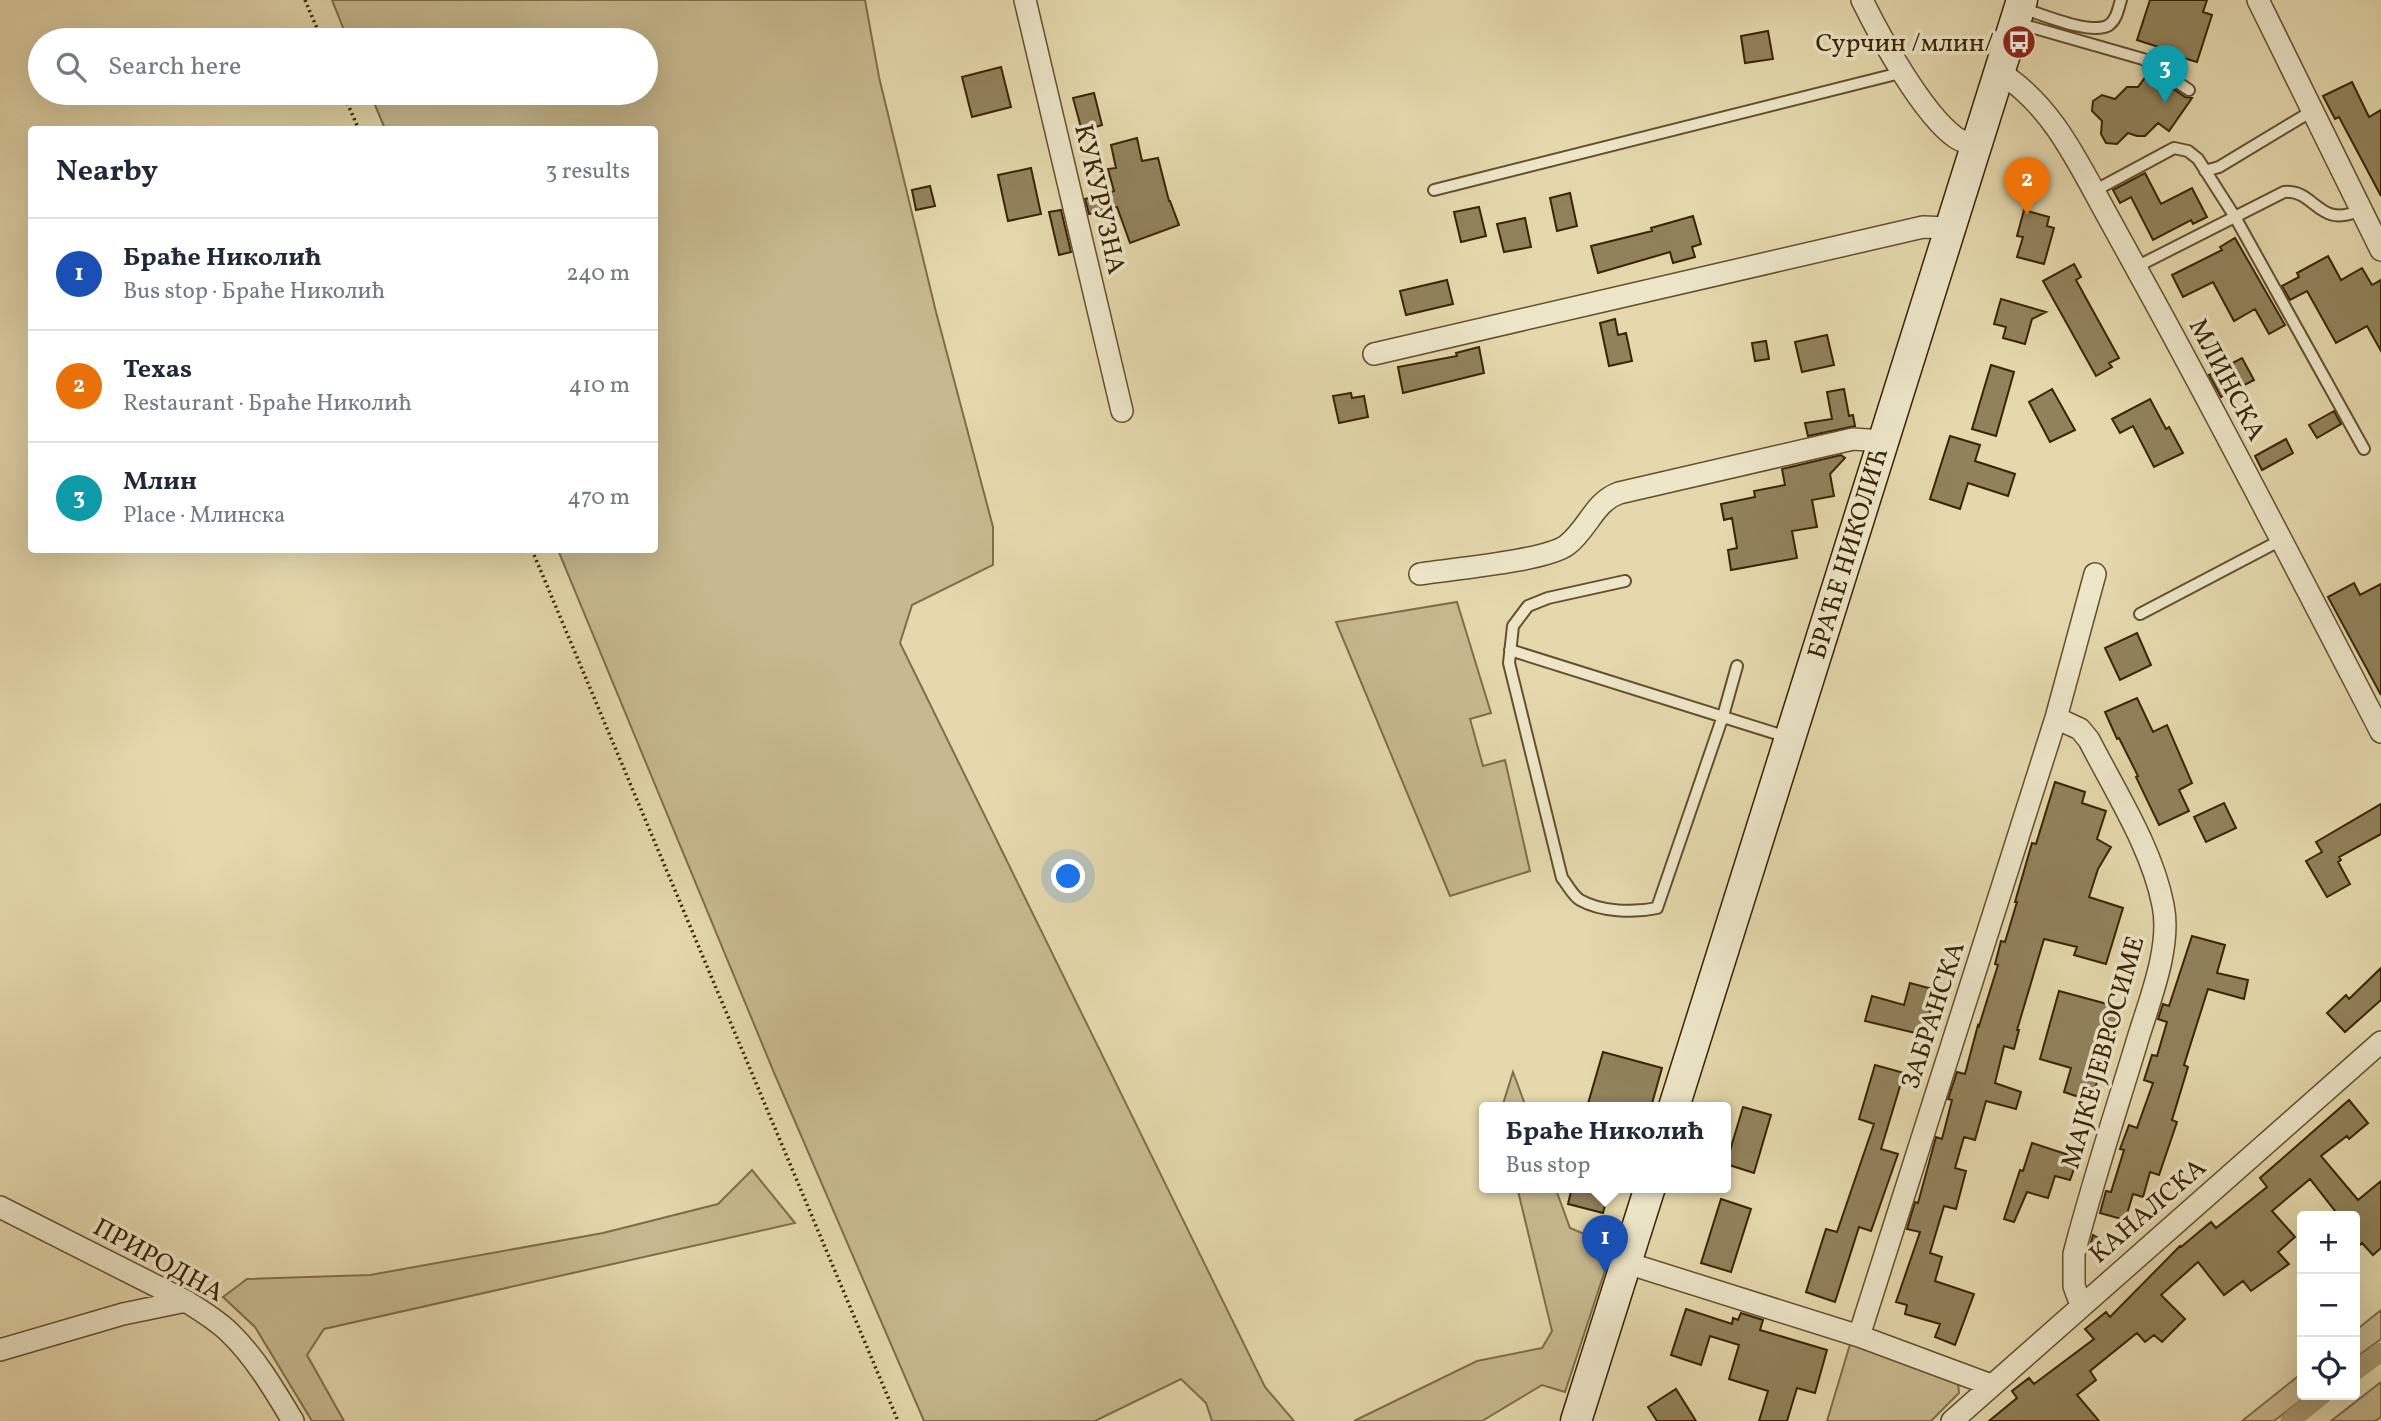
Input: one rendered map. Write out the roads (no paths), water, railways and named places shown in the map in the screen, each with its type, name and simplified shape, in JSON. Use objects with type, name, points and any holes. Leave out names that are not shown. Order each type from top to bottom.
[{"type":"main road","name":"БРАЋЕ НИКОЛИЋ","points":[[1677,1102],[2018,10]]},
{"type":"main road","points":[[1576,1421],[1648,1193]]},
{"type":"street","name":"КУКУРУЗНА","points":[[1026,0],[1122,411]]},
{"type":"street","points":[[1862,0],[1904,72],[1935,118],[1957,139],[1975,146]]},
{"type":"street","points":[[2258,0],[2381,250]]},
{"type":"street","name":"МЛИНСКА","points":[[1999,72],[2015,82],[2045,112],[2076,157],[2381,732]]},
{"type":"street","points":[[1374,354],[1923,227],[1949,228]]},
{"type":"street","points":[[1420,574],[1533,557],[1559,550],[1575,538],[1602,502],[1619,493],[1853,439],[1883,441]]},
{"type":"street","name":"ЗАБРАНСКА","points":[[1859,1336],[2056,718],[2095,574]]},
{"type":"street","name":"МАЈКЕ ЈЕВРОСИМЕ","points":[[2056,718],[2080,729],[2094,751],[2146,852],[2164,907],[2165,929],[2157,977],[2074,1254],[2074,1286],[2081,1305]]},
{"type":"street","name":"КАНАЛСКА","points":[[1952,1421],[2381,1042]]},
{"type":"street","name":"ПРИРОДНА","points":[[0,1207],[186,1301],[231,1334],[264,1375],[293,1421]]},
{"type":"street","points":[[1627,1263],[1859,1336],[1991,1385]]},
{"type":"street","points":[[0,1350],[122,1314],[186,1301]]},
{"type":"lane","points":[[2018,10],[2092,29],[2110,24],[2116,17],[2121,0]]},
{"type":"lane","points":[[2018,10],[2143,59],[2189,90]]},
{"type":"lane","points":[[1434,190],[1904,72]]},
{"type":"lane","points":[[2205,171],[2219,166],[2312,111]]},
{"type":"lane","points":[[2094,191],[2174,148],[2188,151],[2198,159],[2235,217],[2364,449]]},
{"type":"lane","points":[[2136,267],[2275,194],[2292,191],[2335,216],[2348,216],[2360,210]]},
{"type":"lane","points":[[2140,614],[2281,540]]},
{"type":"lane","points":[[1625,580],[1548,598],[1528,606],[1513,626],[1509,663],[1562,878],[1578,899],[1608,909],[1641,911],[1657,908],[1723,716],[1737,666]]},
{"type":"lane","points":[[1510,650],[1790,737]]},
{"type":"waterway","points":[[2360,1367],[2381,1352]]},
{"type":"waterway","points":[[2290,1421],[2316,1400]]},
{"type":"place","name":"Сурчин /млин/","points":[[2019,42]]},
{"type":"place","name":"Млин","points":[[2165,103]]},
{"type":"place","name":"Texas","points":[[2027,215]]},
{"type":"place","name":"Браће Николић","points":[[1605,1273]]}]
